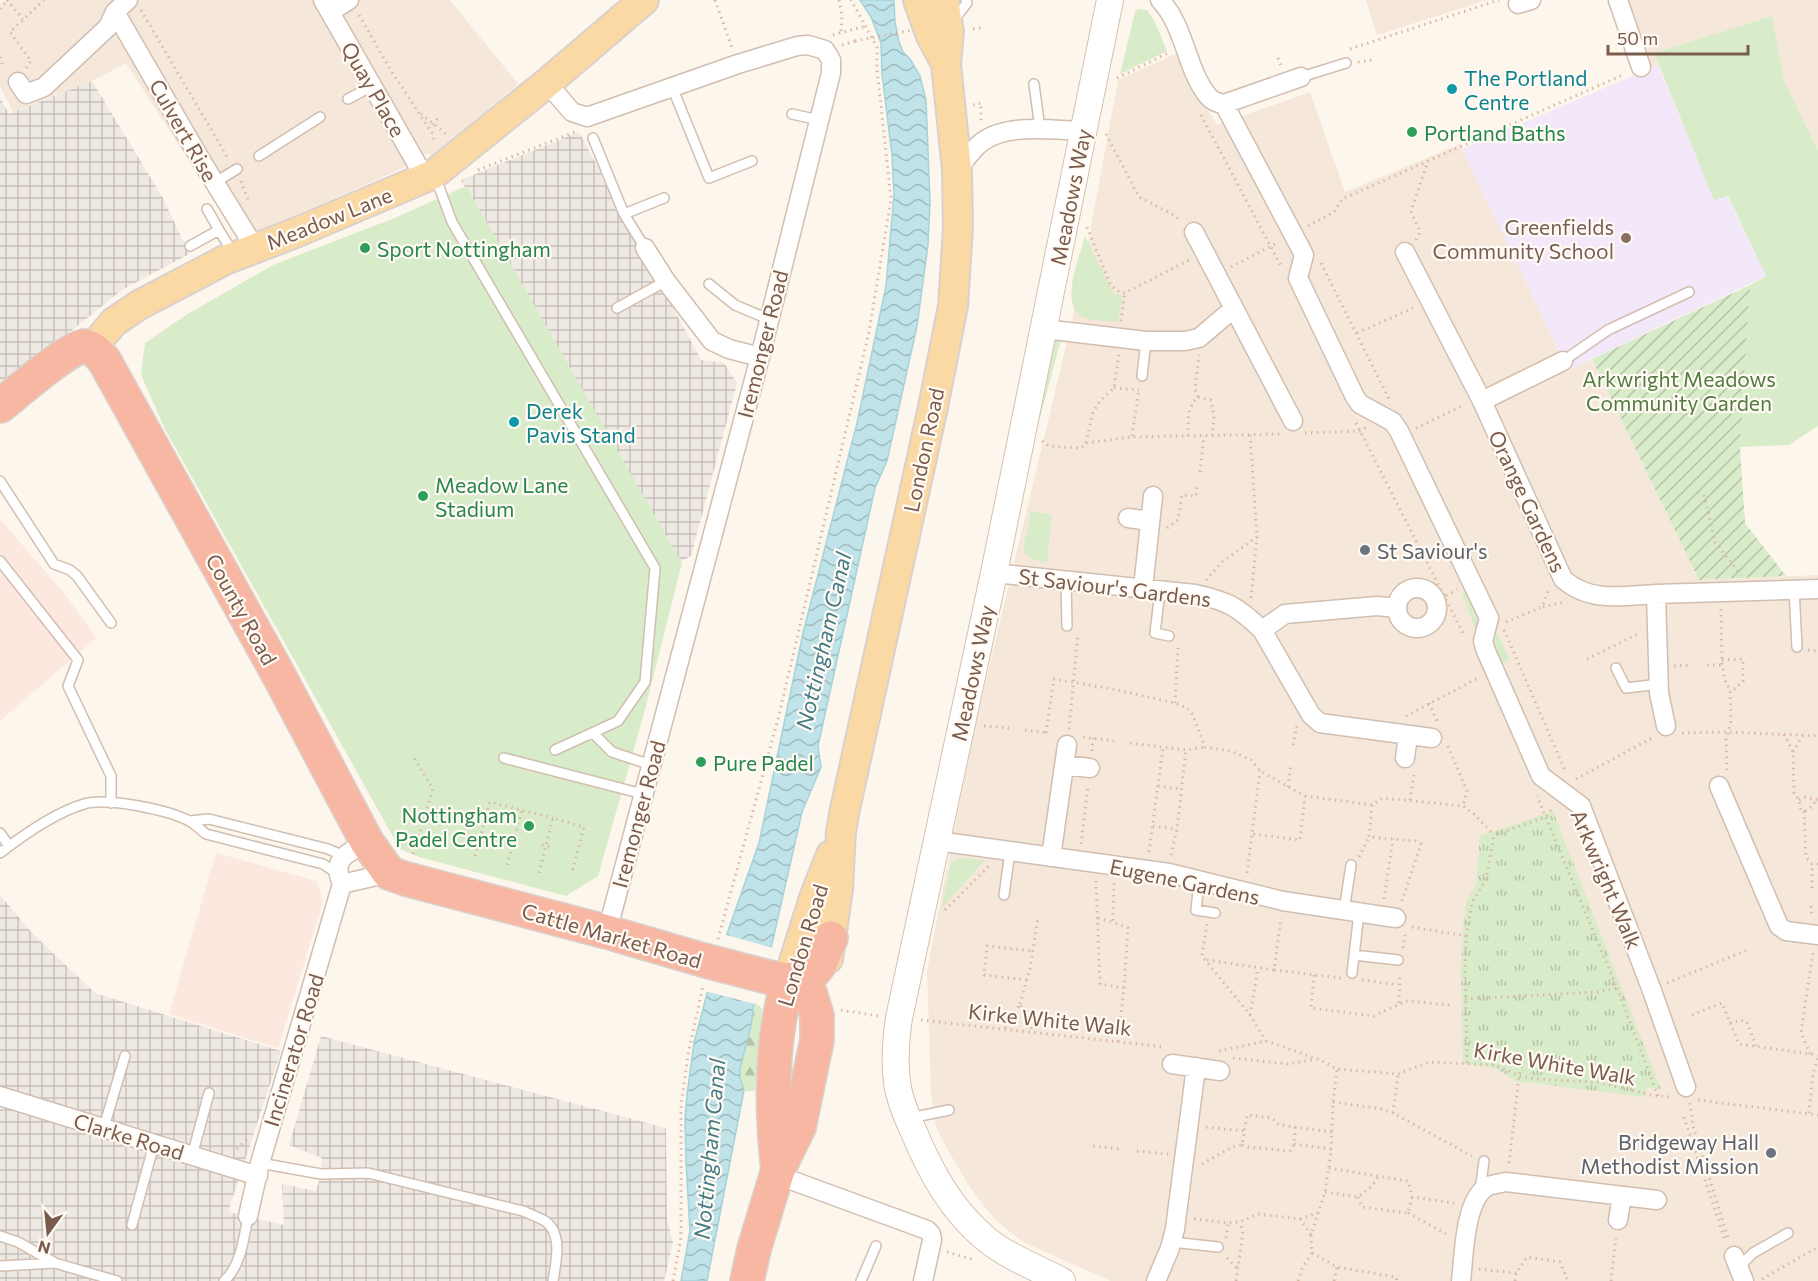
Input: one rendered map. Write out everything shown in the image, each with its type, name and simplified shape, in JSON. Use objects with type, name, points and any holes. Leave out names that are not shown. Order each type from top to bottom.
[{"type":"highway","points":[[13,392],[70,353],[82,347],[92,348]]},
{"type":"highway","name":"County Road","points":[[92,348],[104,360],[121,387],[355,849],[400,866]]},
{"type":"highway","name":"Cattle Market Road","points":[[400,866],[406,879],[804,987],[829,1013]]},
{"type":"highway","points":[[778,979],[803,978],[812,974],[819,965],[831,938]]},
{"type":"highway","name":"London Road","points":[[777,1172],[773,1121],[782,1002],[778,979]]},
{"type":"highway","name":"London Road","points":[[747,1281],[777,1172],[799,1126],[817,1040],[829,1013]]},
{"type":"main road","name":"London Road","points":[[829,1013],[831,938],[838,889],[841,831],[953,306],[958,227],[957,170],[946,63],[931,36],[918,0]]},
{"type":"main road","name":"London Road","points":[[944,0],[958,31],[946,63]]},
{"type":"main road","name":"Meadow Lane","points":[[92,348],[114,322],[139,305],[245,251],[295,233],[429,176],[547,83],[641,1]]},
{"type":"main road","name":"London Road","points":[[778,979],[841,831]]},
{"type":"street","name":"Meadows Way","points":[[1062,1281],[1008,1254],[986,1239],[945,1194],[927,1164],[908,1119],[897,1082],[896,1046],[899,1018],[916,935],[1044,329],[1093,132],[1110,0]]},
{"type":"street","name":"Arkwright Walk","points":[[1160,0],[1184,42],[1200,82],[1209,97],[1217,103],[1224,104],[1294,234],[1304,255],[1298,278],[1360,404],[1393,422],[1399,431],[1489,618],[1483,641],[1486,651],[1541,776],[1566,787],[1581,806],[1656,985],[1688,1093]]},
{"type":"street","points":[[1618,0],[1641,67]]},
{"type":"street","points":[[326,6],[353,5]]},
{"type":"street","name":"Quay Place","points":[[326,6],[372,86],[429,176]]},
{"type":"street","points":[[18,82],[26,94],[44,87],[126,7]]},
{"type":"street","name":"Culvert Rise","points":[[126,7],[214,183],[245,251]]},
{"type":"street","name":"Iremonger Road","points":[[547,83],[576,114],[587,117],[738,64],[797,46],[808,45],[825,50],[831,60],[831,73],[768,319],[698,612],[651,765],[607,932]]},
{"type":"street","points":[[1224,104],[1301,77]]},
{"type":"street","points":[[957,170],[982,141],[994,135],[1010,131],[1040,129],[1093,132]]},
{"type":"street","points":[[1194,232],[1291,430]]},
{"type":"street","points":[[645,248],[666,281],[712,341],[729,349],[760,357]]},
{"type":"street","name":"Orange Gardens","points":[[1405,252],[1481,399],[1563,579],[1572,587],[1604,597],[1818,589]]},
{"type":"street","points":[[1044,329],[1146,341],[1175,342],[1199,338],[1233,309]]},
{"type":"street","points":[[1481,399],[1563,361]]},
{"type":"street","points":[[1151,589],[1147,543],[1153,496]]},
{"type":"street","points":[[1128,518],[1150,521]]},
{"type":"street","name":"St Saviour's Gardens","points":[[994,573],[1195,594],[1221,600],[1255,623],[1311,716],[1320,723],[1408,735],[1439,734]]},
{"type":"street","points":[[1656,594],[1659,684],[1667,732]]},
{"type":"street","points":[[1255,623],[1303,611],[1377,606],[1397,608]]},
{"type":"street","points":[[1405,758],[1408,735]]},
{"type":"street","points":[[1051,857],[1067,745]]},
{"type":"street","points":[[1064,765],[1090,768]]},
{"type":"street","points":[[1719,786],[1779,926],[1786,931],[1817,935]]},
{"type":"street","name":"Eugene Gardens","points":[[937,841],[1003,856],[1051,857],[1168,873],[1283,902],[1389,917]]},
{"type":"street","name":"Incinerator Road","points":[[248,1216],[339,878],[338,863],[355,849]]},
{"type":"street","points":[[339,878],[400,866]]},
{"type":"street","points":[[1171,1056],[1196,1067],[1224,1064]]},
{"type":"street","points":[[1156,1281],[1172,1242],[1177,1217],[1196,1067]]},
{"type":"street","name":"Clarke Road","points":[[0,1096],[192,1156],[259,1169]]},
{"type":"street","points":[[777,1172],[927,1230],[932,1240],[923,1281]]},
{"type":"street","points":[[1462,1274],[1468,1219],[1477,1200],[1488,1186],[1506,1182],[1657,1200]]},
{"type":"street","points":[[1618,1220],[1622,1196]]},
{"type":"lane","points":[[958,31],[953,22],[967,3],[966,0]]},
{"type":"lane","points":[[1301,77],[1346,63]]},
{"type":"lane","points":[[1034,84],[1040,129]]},
{"type":"lane","points":[[348,99],[372,86]]},
{"type":"lane","points":[[672,87],[710,178],[752,161]]},
{"type":"lane","points":[[792,114],[819,120]]},
{"type":"lane","points":[[259,156],[320,117]]},
{"type":"lane","points":[[592,138],[624,214],[645,248]]},
{"type":"lane","points":[[214,183],[236,170]]},
{"type":"lane","points":[[429,176],[452,222],[655,568],[645,682],[618,721],[555,750]]},
{"type":"lane","points":[[624,214],[664,198]]},
{"type":"lane","points":[[207,209],[219,230],[245,251]]},
{"type":"lane","points":[[190,246],[219,230]]},
{"type":"lane","points":[[617,308],[666,281]]},
{"type":"lane","points":[[709,284],[735,305],[768,319]]},
{"type":"lane","points":[[1563,361],[1608,330],[1689,292]]},
{"type":"lane","points":[[1142,376],[1146,341]]},
{"type":"lane","points":[[0,481],[54,564],[69,570],[76,576],[111,623]]},
{"type":"lane","points":[[0,561],[78,660],[68,686],[111,776],[111,802]]},
{"type":"lane","points":[[1066,579],[1067,626]]},
{"type":"lane","points":[[1151,589],[1155,633],[1169,636]]},
{"type":"lane","points":[[1794,589],[1797,647]]},
{"type":"lane","points":[[1616,668],[1626,688],[1659,684]]},
{"type":"lane","points":[[593,733],[612,752],[651,765]]},
{"type":"lane","points":[[504,758],[643,794]]},
{"type":"lane","points":[[0,853],[45,823],[83,804],[101,801],[163,812],[190,821],[206,834],[323,864],[339,878]]},
{"type":"lane","points":[[190,821],[209,819],[328,849],[355,849]]},
{"type":"lane","points":[[0,833],[9,846]]},
{"type":"lane","points":[[1003,856],[1004,895]]},
{"type":"lane","points":[[1351,864],[1354,955],[1352,976]]},
{"type":"lane","points":[[1199,881],[1196,910],[1212,912]]},
{"type":"lane","points":[[1354,955],[1398,960]]},
{"type":"lane","points":[[104,1127],[125,1056]]},
{"type":"lane","points":[[192,1156],[209,1093]]},
{"type":"lane","points":[[908,1119],[949,1110]]},
{"type":"lane","points":[[132,1225],[154,1144]]},
{"type":"lane","points":[[1477,1200],[1484,1161]]},
{"type":"lane","points":[[259,1169],[321,1174],[368,1173],[523,1211],[546,1222],[554,1230],[557,1258],[553,1281]]},
{"type":"lane","points":[[224,1281],[230,1275],[242,1247],[248,1216]]},
{"type":"lane","points":[[1739,1267],[1753,1253],[1788,1233]]},
{"type":"lane","points":[[0,1236],[18,1242],[55,1263],[117,1281]]},
{"type":"lane","points":[[1172,1242],[1218,1247]]},
{"type":"lane","points":[[861,1281],[876,1246]]},
{"type":"lane","points":[[0,1266],[55,1263]]},
{"type":"path","points":[[0,9],[8,0],[23,19]]},
{"type":"path","points":[[18,82],[31,61],[10,32],[44,0]]},
{"type":"path","points":[[715,0],[738,64]]},
{"type":"path","points":[[839,0],[843,15],[841,32],[866,26]]},
{"type":"path","points":[[673,1281],[681,1237],[681,1106],[687,1055],[708,961],[778,719],[869,332],[891,200],[877,69],[877,47],[851,0]]},
{"type":"path","points":[[1340,52],[1499,0]]},
{"type":"path","points":[[353,5],[436,143]]},
{"type":"path","points":[[126,7],[140,9],[236,170],[250,205]]},
{"type":"path","points":[[958,31],[982,28]]},
{"type":"path","points":[[855,41],[913,30]]},
{"type":"path","points":[[1116,79],[1169,53],[1184,42]]},
{"type":"path","points":[[0,57],[3,67]]},
{"type":"path","points":[[1215,275],[1334,212],[1342,199],[1641,67]]},
{"type":"path","points":[[417,110],[446,134]]},
{"type":"path","points":[[471,173],[580,130],[601,112]]},
{"type":"path","points":[[433,125],[439,116]]},
{"type":"path","points":[[1093,132],[1139,197],[1174,215],[1194,232]]},
{"type":"path","points":[[1405,252],[1404,249],[1415,243],[1420,232],[1411,211],[1428,161]]},
{"type":"path","points":[[1085,222],[1111,286],[1116,292],[1125,293],[1204,253]]},
{"type":"path","points":[[1035,438],[1049,446],[1081,448],[1086,443],[1093,412],[1100,401],[1114,388],[1125,293]]},
{"type":"path","points":[[1392,404],[1357,333],[1430,300]]},
{"type":"path","points":[[1198,397],[1195,389],[1199,338]]},
{"type":"path","points":[[1132,437],[1142,376]]},
{"type":"path","points":[[1114,388],[1139,390]]},
{"type":"path","points":[[1198,397],[1211,400],[1214,418],[1212,435]]},
{"type":"path","points":[[1188,436],[1188,417],[1192,402],[1198,397]]},
{"type":"path","points":[[1407,432],[1481,399]]},
{"type":"path","points":[[1086,443],[1132,437],[1250,435],[1291,430],[1360,431]]},
{"type":"path","points":[[1250,435],[1257,537],[1255,623]]},
{"type":"path","points":[[1200,472],[1204,436]]},
{"type":"path","points":[[1147,543],[1178,520],[1182,495],[1196,496],[1197,487]]},
{"type":"path","points":[[1704,495],[1715,542],[1744,578],[1744,590]]},
{"type":"path","points":[[1195,594],[1222,562],[1257,537]]},
{"type":"path","points":[[1557,565],[1542,607],[1502,624],[1566,787]]},
{"type":"path","points":[[1719,786],[1727,770],[1726,740],[1731,721],[1730,689],[1726,683],[1722,665],[1720,591]]},
{"type":"path","points":[[1587,659],[1658,625]]},
{"type":"path","points":[[1067,626],[1079,634],[1067,745]]},
{"type":"path","points":[[1169,636],[1168,642],[1178,646],[1175,703]]},
{"type":"path","points":[[1722,660],[1743,659],[1743,681],[1735,689],[1730,689]]},
{"type":"path","points":[[1707,665],[1722,665]]},
{"type":"path","points":[[1382,730],[1484,675]]},
{"type":"path","points":[[1047,733],[1054,679],[1175,703],[1187,708],[1192,713],[1205,747]]},
{"type":"path","points":[[1429,703],[1439,734],[1467,791],[1463,806]]},
{"type":"path","points":[[1494,835],[1546,817],[1566,787],[1667,732],[1784,733],[1818,736]]},
{"type":"path","points":[[1784,733],[1793,752],[1794,793],[1799,800],[1801,811],[1804,811],[1806,858],[1812,864],[1818,864]]},
{"type":"path","points":[[1793,752],[1803,735]]},
{"type":"path","points":[[1094,738],[1090,768],[1087,862],[1098,918],[1100,984],[1124,988]]},
{"type":"path","points":[[1130,743],[1186,750],[1205,747],[1231,751],[1251,760],[1260,771],[1305,796],[1372,806]]},
{"type":"path","points":[[1147,870],[1163,747]]},
{"type":"path","points":[[1168,873],[1173,838],[1177,829],[1186,750]]},
{"type":"path","points":[[400,866],[433,789],[414,758],[417,757]]},
{"type":"path","points":[[1405,758],[1415,763],[1410,800]]},
{"type":"path","points":[[1288,787],[1291,764]]},
{"type":"path","points":[[1245,893],[1260,771]]},
{"type":"path","points":[[1158,786],[1181,789]]},
{"type":"path","points":[[1252,834],[1300,840],[1305,796]]},
{"type":"path","points":[[1799,800],[1804,797],[1816,800],[1813,806],[1804,811]]},
{"type":"path","points":[[1351,864],[1355,865],[1369,837],[1372,806],[1382,798],[1463,806],[1494,835]]},
{"type":"path","points":[[475,856],[490,802],[584,826],[573,869],[571,868]]},
{"type":"path","points":[[507,865],[522,810]]},
{"type":"path","points":[[1546,817],[1617,988],[1658,1096]]},
{"type":"path","points":[[539,873],[553,818]]},
{"type":"path","points":[[1153,826],[1177,829]]},
{"type":"path","points":[[1467,1062],[1466,936],[1472,903],[1486,879],[1494,835]]},
{"type":"path","points":[[1369,837],[1416,841],[1421,844],[1389,917]]},
{"type":"path","points":[[1389,917],[1393,839]]},
{"type":"path","points":[[916,935],[1003,856]]},
{"type":"path","points":[[1812,864],[1812,888]]},
{"type":"path","points":[[1113,922],[1115,866]]},
{"type":"path","points":[[1274,970],[1283,902]]},
{"type":"path","points":[[1211,1053],[1266,1041],[1250,1015],[1202,957],[1212,912]]},
{"type":"path","points":[[1389,917],[1416,929],[1466,936]]},
{"type":"path","points":[[1005,1028],[1020,1004],[1027,980],[1038,918]]},
{"type":"path","points":[[1098,918],[1128,928],[1118,1041]]},
{"type":"path","points":[[1810,1054],[1802,1032],[1817,935]]},
{"type":"path","points":[[1027,980],[984,975],[987,946],[1033,951]]},
{"type":"path","points":[[1656,985],[1657,992],[1669,982],[1747,950]]},
{"type":"path","points":[[1206,960],[1342,978]]},
{"type":"path","points":[[1250,1015],[1257,968]]},
{"type":"path","points":[[1314,975],[1311,1008],[1374,1016],[1406,1001],[1451,1005]]},
{"type":"path","points":[[1352,976],[1398,984]]},
{"type":"path","points":[[1465,999],[1597,992],[1617,988]]},
{"type":"path","points":[[1692,1015],[1722,1003],[1739,1044],[1818,1055],[1813,1074],[1809,1113]]},
{"type":"path","points":[[1020,1004],[1033,1032]]},
{"type":"path","name":"Kirke White Walk","points":[[829,1013],[1005,1028],[1118,1041],[1171,1056]]},
{"type":"path","points":[[1730,1023],[1740,1020],[1747,1022],[1756,1046]]},
{"type":"path","name":"Kirke White Walk","points":[[1266,1041],[1318,1059],[1337,1069],[1398,1074],[1429,1062],[1467,1062],[1495,1065],[1519,1076],[1597,1082],[1651,1095]]},
{"type":"path","points":[[1506,1182],[1519,1076],[1524,1058]]},
{"type":"path","points":[[1224,1064],[1288,1064],[1318,1059]]},
{"type":"path","points":[[1298,1281],[1302,1268],[1312,1253],[1311,1234],[1325,1192],[1337,1069]]},
{"type":"path","points":[[1393,1113],[1398,1074]]},
{"type":"path","points":[[1739,1267],[1693,1126],[1688,1093],[1818,1115]]},
{"type":"path","points":[[1333,1102],[1382,1109],[1484,1161],[1509,1162]]},
{"type":"path","points":[[1242,1145],[1247,1115],[1272,1118],[1279,1125],[1332,1131]]},
{"type":"path","points":[[1684,1117],[1730,1256],[1739,1267]]},
{"type":"path","points":[[1189,1125],[1245,1131]]},
{"type":"path","points":[[1182,1175],[1224,1151],[1242,1145],[1248,1148],[1290,1151],[1294,1144],[1295,1127]]},
{"type":"path","points":[[235,1151],[244,1144],[250,1133]]},
{"type":"path","points":[[1294,1144],[1331,1149]]},
{"type":"path","points":[[1093,1146],[1121,1149]]},
{"type":"path","points":[[1137,1151],[1185,1156]]},
{"type":"path","points":[[1329,1168],[1408,1181],[1412,1197],[1408,1213]]},
{"type":"path","points":[[1325,1192],[1358,1197],[1379,1176]]},
{"type":"path","points":[[1358,1197],[1362,1207],[1408,1213],[1465,1244]]},
{"type":"path","points":[[1412,1197],[1477,1200]]},
{"type":"path","points":[[1177,1217],[1228,1223],[1239,1222],[1258,1214],[1300,1219],[1320,1212]]},
{"type":"path","points":[[1300,1219],[1311,1234]]},
{"type":"path","points":[[1611,1281],[1618,1220]]},
{"type":"path","points":[[1236,1281],[1243,1231],[1239,1222]]},
{"type":"path","points":[[1758,1281],[1818,1247]]},
{"type":"path","points":[[1312,1253],[1337,1267],[1396,1276],[1397,1281]]},
{"type":"path","points":[[1515,1281],[1516,1273],[1527,1257],[1560,1262],[1568,1281]]},
{"type":"path","points":[[1334,1281],[1337,1267]]},
{"type":"path","points":[[1462,1274],[1516,1273]]},
{"type":"shaded area","points":[[5,0],[450,0],[518,84],[434,158],[427,153],[412,164],[240,240],[126,63],[92,81],[13,112],[0,86],[0,4]]},
{"type":"shaded area","points":[[1366,0],[1487,0],[1377,35]]},
{"type":"shaded area","points":[[1618,0],[1818,0],[1818,150],[1784,81],[1772,16],[1654,53],[1658,65],[1642,71]]},
{"type":"shaded area","points":[[1175,54],[1217,125],[1310,92],[1345,192],[1460,144],[1568,370],[1592,359],[1699,580],[1818,575],[1818,1281],[1111,1281],[1023,1242],[995,1220],[969,1186],[946,1147],[936,1127],[931,1095],[927,971],[973,734],[1079,292],[1118,80]]},
{"type":"shaded area","name":"Greenfields Community School","points":[[1658,65],[1714,199],[1727,196],[1766,276],[1568,370],[1462,149]]},
{"type":"shaded area","points":[[92,81],[164,200],[189,254],[122,290],[0,388],[0,98],[9,114]]},
{"type":"shaded area","points":[[579,132],[701,360],[724,363],[737,383],[691,556],[677,564],[461,180]]},
{"type":"shaded area","points":[[0,519],[68,598],[96,638],[0,721]]},
{"type":"shaded area","points":[[216,853],[317,881],[323,902],[278,1048],[169,1014]]},
{"type":"shaded area","points":[[0,895],[32,933],[95,993],[281,1051],[228,1212],[284,1225],[282,1184],[316,1191],[321,1174],[322,1158],[289,1145],[321,1036],[666,1128],[667,1220],[673,1243],[664,1281],[0,1281]]},
{"type":"green space","points":[[1138,9],[1147,10],[1154,20],[1167,51],[1120,74],[1135,12]]},
{"type":"green space","points":[[1772,16],[1784,81],[1818,150],[1818,426],[1789,445],[1740,447],[1750,285],[1766,276],[1728,196],[1714,200],[1654,53]]},
{"type":"green space","name":"Meadow Lane Stadium","points":[[466,186],[682,563],[643,717],[598,876],[566,896],[419,857],[400,849],[165,429],[141,375],[145,343],[186,315],[273,265],[397,217]]},
{"type":"green space","points":[[1085,236],[1114,294],[1123,295],[1118,322],[1085,318],[1072,304],[1071,293],[1075,268]]},
{"type":"green space","name":"Arkwright Meadows Community Garden","points":[[1750,285],[1740,447],[1745,523],[1786,576],[1699,580],[1592,359]]},
{"type":"green space","points":[[1054,340],[1061,340],[1035,436],[1033,435]]},
{"type":"green space","points":[[1030,512],[1052,514],[1047,562],[1035,560],[1027,556],[1024,551]]},
{"type":"green space","points":[[1470,590],[1483,619],[1477,634],[1462,593]]},
{"type":"green space","points":[[1493,626],[1510,659],[1498,666],[1487,639]]},
{"type":"green space","points":[[1553,811],[1661,1089],[1647,1087],[1644,1097],[1515,1081],[1496,1068],[1463,1064],[1461,969],[1463,928],[1466,902],[1476,884],[1480,836]]},
{"type":"green space","points":[[962,858],[985,860],[941,909],[951,862]]},
{"type":"green space","points":[[754,1001],[762,1009],[755,1091],[745,1091],[740,1078],[740,1068],[751,1026]]},
{"type":"water","name":"Nottingham Canal","points":[[860,0],[894,0],[899,42],[903,52],[920,76],[926,100],[930,202],[928,245],[917,326],[887,461],[875,488],[818,746],[821,767],[802,812],[772,944],[754,1001],[751,1026],[740,1068],[744,1090],[707,1281],[681,1281],[690,1231],[685,1119],[694,1043],[710,982],[759,843],[803,633],[857,423],[886,286],[894,195],[892,155],[882,74],[881,43],[871,17]]},
{"type":"pier","points":[[723,934],[773,948],[755,1004],[705,991]]},
{"type":"place","name":"The Portland Centre","points":[[1452,89]]},
{"type":"place","name":"Portland Baths","points":[[1412,132]]},
{"type":"place","name":"Greenfields Community School","points":[[1626,238]]},
{"type":"place","name":"Sport Nottingham","points":[[365,248]]},
{"type":"place","name":"Derek Pavis Stand","points":[[514,422]]},
{"type":"place","name":"Meadow Lane Stadium","points":[[423,496]]},
{"type":"place","name":"St Saviour's","points":[[1365,550]]},
{"type":"place","name":"Pure Padel","points":[[701,762]]},
{"type":"place","name":"Nottingham Padel Centre","points":[[529,826]]},
{"type":"place","name":"Bridgeway Hall Methodist Mission","points":[[1771,1153]]}]
